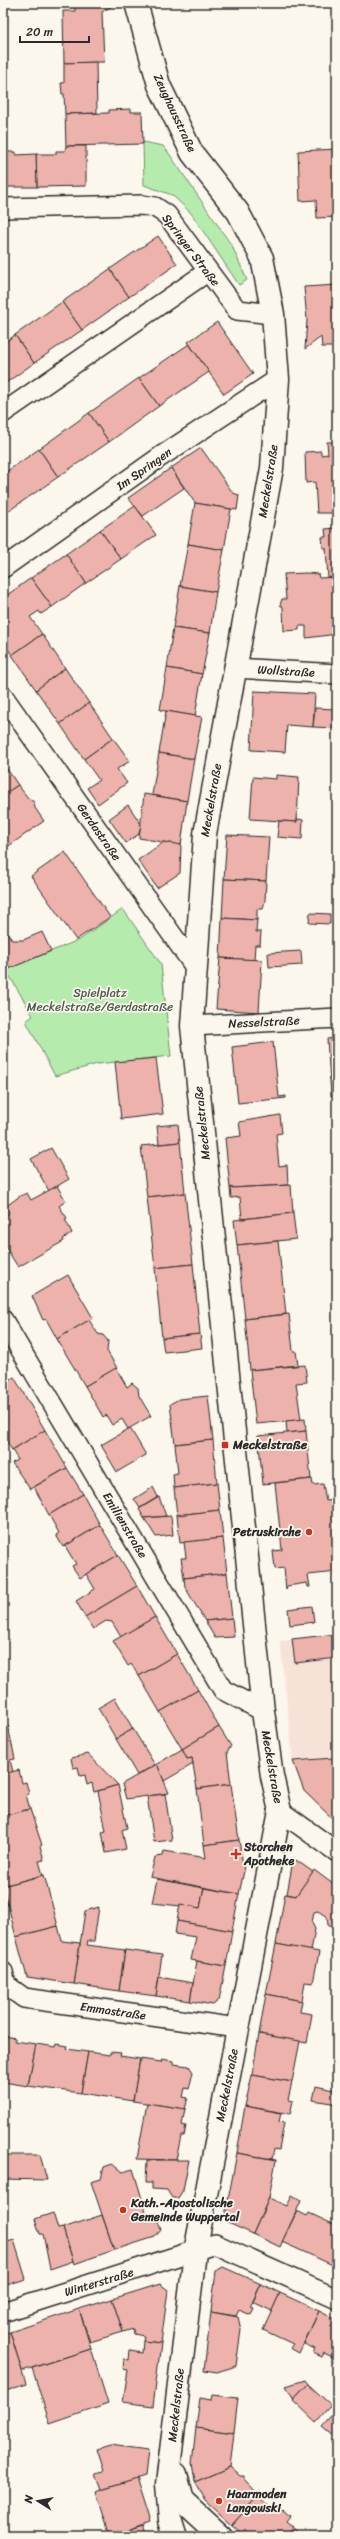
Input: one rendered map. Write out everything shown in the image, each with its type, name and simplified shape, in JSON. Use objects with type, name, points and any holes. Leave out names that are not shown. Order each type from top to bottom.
[{"type":"street","name":"Zeughausstraße","points":[[136,3],[159,85],[192,153],[238,212]]},
{"type":"street","name":"Springer Straße","points":[[3,208],[142,205],[155,207],[167,215],[237,310],[273,314]]},
{"type":"street","name":"Meckelstraße","points":[[175,2536],[170,2520],[167,2484],[172,2459],[173,2420],[195,2252],[280,1811],[272,1776],[263,1711],[192,1026],[205,834],[234,668],[272,468],[278,379],[273,314],[262,258],[238,212]]},
{"type":"street","points":[[3,413],[208,272]]},
{"type":"street","name":"Im Springen","points":[[6,559],[278,379]]},
{"type":"street","name":"Wollstraße","points":[[234,668],[337,674]]},
{"type":"street","name":"Gerdastraße","points":[[3,696],[195,967]]},
{"type":"street","name":"Nesselstraße","points":[[192,1026],[337,1018]]},
{"type":"street","name":"Emilienstraße","points":[[6,1334],[223,1690],[263,1711]]},
{"type":"street","points":[[280,1811],[337,1852]]},
{"type":"street","name":"Emmastraße","points":[[3,1972],[6,1985],[24,1998],[237,2028]]},
{"type":"street","name":"Winterstraße","points":[[3,2312],[195,2252],[215,2244],[337,2299]]},
{"type":"street","points":[[172,2459],[183,2501],[221,2536]]},
{"type":"shaded area","points":[[337,1635],[337,1757],[293,1760],[280,1641]]},
{"type":"green space","points":[[143,142],[163,146],[168,152],[232,246],[247,280],[239,285],[191,213],[172,195],[144,185]]},
{"type":"green space","name":"Spielplatz Meckelstraße/Gerdastraße","points":[[123,909],[161,964],[171,1056],[97,1064],[55,1076],[26,1021],[33,1016],[6,970],[81,939]]},
{"type":"building","points":[[67,3],[111,3],[112,6],[102,12],[104,62],[64,63],[63,11],[75,11],[75,7],[69,8]]},
{"type":"building","points":[[96,62],[97,113],[65,114],[64,94],[62,94],[61,83],[64,83],[64,63]]},
{"type":"building","points":[[131,109],[131,112],[142,112],[143,144],[66,146],[65,114],[109,113],[109,110]]},
{"type":"building","points":[[66,146],[86,146],[86,186],[37,187],[36,154],[56,154],[56,151],[65,151]]},
{"type":"building","points":[[337,149],[337,217],[317,218],[316,200],[300,201],[298,151]]},
{"type":"building","points":[[5,152],[16,152],[16,155],[36,154],[37,187],[3,187]]},
{"type":"building","points":[[158,236],[177,264],[129,297],[110,269]]},
{"type":"building","points":[[110,269],[129,297],[82,330],[62,302]]},
{"type":"building","points":[[337,285],[337,347],[322,347],[321,337],[305,349],[307,320],[304,287]]},
{"type":"building","points":[[62,302],[82,330],[34,363],[15,335]]},
{"type":"building","points":[[217,322],[253,374],[224,394],[188,342]]},
{"type":"building","points":[[15,335],[34,363],[3,385],[3,344]]},
{"type":"building","points":[[189,344],[209,372],[159,406],[139,378]]},
{"type":"building","points":[[139,378],[159,406],[109,442],[89,413]]},
{"type":"building","points":[[89,413],[109,442],[58,477],[39,449]]},
{"type":"building","points":[[327,442],[337,442],[337,508],[333,509],[333,513],[317,513],[315,482],[306,483],[305,452],[321,451],[321,455],[328,454]]},
{"type":"building","points":[[201,448],[233,493],[239,495],[237,510],[195,503],[171,468]]},
{"type":"building","points":[[39,449],[58,477],[7,512],[3,506],[3,474]]},
{"type":"building","points":[[171,468],[184,488],[143,516],[128,498]]},
{"type":"building","points":[[195,503],[231,509],[224,550],[188,544]]},
{"type":"building","points":[[135,506],[156,535],[121,559],[100,530]]},
{"type":"building","points":[[337,528],[337,577],[328,578],[326,548],[323,548],[322,537],[326,537],[325,529]]},
{"type":"building","points":[[100,530],[121,559],[86,583],[66,554]]},
{"type":"building","points":[[188,544],[224,550],[216,592],[180,586]]},
{"type":"building","points":[[66,554],[86,583],[52,607],[31,578]]},
{"type":"building","points":[[284,574],[318,574],[319,578],[337,577],[337,634],[306,638],[306,626],[299,626],[299,630],[284,631],[283,607],[280,605],[282,599],[286,599]]},
{"type":"building","points":[[31,578],[52,607],[41,614],[39,611],[30,617],[42,634],[12,655],[3,642],[3,598]]},
{"type":"building","points":[[180,586],[216,592],[210,633],[173,628]]},
{"type":"building","points":[[173,628],[210,633],[202,674],[167,668]]},
{"type":"building","points":[[42,634],[65,668],[36,690],[12,655]]},
{"type":"building","points":[[65,668],[89,703],[60,724],[36,690]]},
{"type":"building","points":[[167,668],[202,674],[195,716],[160,710]]},
{"type":"building","points":[[254,691],[315,694],[313,727],[287,725],[285,752],[251,750]]},
{"type":"building","points":[[89,703],[113,738],[84,759],[60,724]]},
{"type":"building","points":[[315,708],[335,709],[334,728],[313,727]]},
{"type":"building","points":[[335,709],[337,710],[337,728],[334,728]]},
{"type":"building","points":[[166,711],[202,717],[194,759],[159,753]]},
{"type":"building","points":[[113,738],[130,761],[117,769],[127,783],[98,804],[87,788],[99,780],[84,759]]},
{"type":"building","points":[[159,753],[194,759],[187,801],[152,795]]},
{"type":"building","points":[[3,763],[18,785],[3,795]]},
{"type":"building","points":[[276,775],[299,777],[297,822],[250,819],[253,777],[276,779]]},
{"type":"building","points":[[18,785],[28,798],[34,802],[35,808],[44,821],[3,850],[3,795]]},
{"type":"building","points":[[144,794],[187,801],[181,845],[139,838]]},
{"type":"building","points":[[128,805],[141,824],[139,834],[126,843],[109,819]]},
{"type":"building","points":[[297,819],[303,820],[302,839],[277,837],[279,821],[297,822]]},
{"type":"building","points":[[227,835],[269,837],[266,881],[224,879]]},
{"type":"building","points":[[164,842],[181,845],[180,873],[157,888],[138,860]]},
{"type":"building","points":[[65,852],[110,917],[76,940],[31,876]]},
{"type":"building","points":[[224,879],[266,881],[263,909],[257,909],[257,920],[222,918]]},
{"type":"building","points":[[310,913],[330,914],[330,924],[309,923]]},
{"type":"building","points":[[222,918],[257,920],[256,932],[261,932],[260,945],[255,945],[254,960],[220,958]]},
{"type":"building","points":[[3,926],[12,940],[23,940],[42,932],[51,951],[6,970],[3,965]]},
{"type":"building","points":[[301,951],[302,965],[269,967],[268,953]]},
{"type":"building","points":[[220,958],[262,960],[259,1012],[216,1009]]},
{"type":"building","points":[[333,963],[337,963],[337,997],[336,997]]},
{"type":"building","points":[[337,1038],[337,1095],[331,1096],[327,1039]]},
{"type":"building","points":[[273,1042],[279,1097],[286,1096],[286,1098],[238,1103],[232,1047]]},
{"type":"building","points":[[156,1058],[163,1114],[121,1119],[115,1062]]},
{"type":"building","points":[[280,1115],[282,1133],[276,1134],[279,1166],[287,1165],[288,1185],[230,1188],[225,1138],[241,1136],[239,1122]]},
{"type":"building","points":[[178,1124],[180,1142],[159,1144],[157,1126]]},
{"type":"building","points":[[180,1142],[185,1193],[147,1197],[141,1146]]},
{"type":"building","points":[[51,1148],[69,1179],[49,1191],[31,1159]]},
{"type":"building","points":[[291,1185],[293,1213],[242,1219],[240,1197],[231,1198],[230,1188]]},
{"type":"building","points":[[57,1186],[66,1201],[59,1206],[67,1218],[65,1219],[72,1233],[63,1239],[64,1241],[18,1267],[3,1243],[3,1213],[5,1216],[9,1213],[5,1207],[20,1196],[27,1193],[31,1200]]},
{"type":"building","points":[[185,1193],[193,1264],[155,1268],[147,1197]]},
{"type":"building","points":[[293,1213],[296,1239],[237,1245],[234,1220]]},
{"type":"building","points":[[278,1241],[286,1314],[245,1319],[237,1245]]},
{"type":"building","points":[[193,1264],[200,1334],[162,1338],[155,1268]]},
{"type":"building","points":[[68,1275],[93,1318],[57,1339],[46,1319],[43,1320],[32,1296]]},
{"type":"building","points":[[289,1314],[293,1351],[296,1351],[298,1365],[250,1370],[245,1319]]},
{"type":"building","points":[[89,1320],[98,1334],[103,1335],[108,1341],[107,1351],[117,1368],[85,1386],[57,1339]]},
{"type":"building","points":[[200,1334],[202,1348],[164,1352],[162,1338]]},
{"type":"building","points":[[305,1365],[307,1382],[296,1383],[301,1420],[256,1424],[250,1370]]},
{"type":"building","points":[[116,1368],[127,1387],[132,1383],[138,1388],[139,1396],[151,1416],[128,1429],[122,1419],[112,1425],[106,1415],[103,1417],[85,1386]]},
{"type":"building","points":[[14,1377],[45,1430],[12,1450],[3,1435],[3,1384]]},
{"type":"building","points":[[208,1396],[213,1440],[175,1444],[170,1404],[179,1399]]},
{"type":"building","points":[[305,1419],[306,1431],[287,1433],[286,1421]]},
{"type":"building","points":[[130,1428],[146,1455],[117,1472],[101,1445]]},
{"type":"building","points":[[45,1430],[67,1468],[30,1489],[12,1463],[18,1460],[12,1450]]},
{"type":"building","points":[[306,1431],[311,1479],[263,1484],[258,1436]]},
{"type":"building","points":[[213,1440],[217,1483],[174,1488],[173,1474],[178,1473],[175,1444]]},
{"type":"building","points":[[67,1468],[83,1494],[49,1515],[34,1487]]},
{"type":"building","name":"Petruskirche","points":[[312,1479],[313,1485],[323,1484],[326,1501],[335,1500],[337,1572],[308,1575],[310,1587],[308,1587],[307,1583],[287,1586],[286,1590],[284,1568],[275,1569],[273,1551],[282,1550],[275,1483]]},
{"type":"building","points":[[217,1483],[220,1510],[177,1515],[174,1488]]},
{"type":"building","points":[[153,1487],[158,1497],[140,1508],[134,1499]]},
{"type":"building","points":[[83,1494],[100,1525],[63,1547],[56,1535],[59,1533],[49,1515]]},
{"type":"building","points":[[159,1497],[166,1516],[144,1518],[139,1509]]},
{"type":"building","points":[[220,1510],[223,1538],[180,1543],[177,1515]]},
{"type":"building","points":[[171,1516],[173,1535],[156,1537],[144,1518]]},
{"type":"building","points":[[100,1525],[118,1555],[80,1578],[72,1566],[76,1564],[65,1546]]},
{"type":"building","points":[[223,1538],[227,1573],[184,1578],[181,1558],[186,1558],[184,1542]]},
{"type":"building","points":[[118,1555],[137,1586],[85,1617],[76,1601],[95,1589],[86,1574]]},
{"type":"building","points":[[227,1573],[232,1618],[205,1621],[185,1587],[184,1578]]},
{"type":"building","points":[[137,1586],[155,1617],[121,1637],[112,1622],[106,1621],[93,1629],[85,1617]]},
{"type":"building","points":[[312,1606],[314,1622],[290,1625],[288,1609]]},
{"type":"building","points":[[155,1617],[177,1654],[139,1676],[131,1664],[128,1666],[113,1641]]},
{"type":"building","points":[[232,1618],[234,1637],[215,1638],[205,1621]]},
{"type":"building","points":[[336,1634],[337,1658],[295,1663],[292,1639]]},
{"type":"building","points":[[177,1654],[198,1690],[160,1712],[139,1676]]},
{"type":"building","points":[[198,1690],[219,1727],[182,1749],[160,1712]]},
{"type":"building","points":[[115,1698],[133,1729],[116,1739],[98,1708]]},
{"type":"building","points":[[3,1726],[8,1726],[15,1759],[10,1760],[13,1772],[3,1774]]},
{"type":"building","points":[[219,1727],[231,1746],[227,1752],[231,1784],[197,1789],[192,1758],[187,1759],[182,1749]]},
{"type":"building","points":[[133,1729],[155,1765],[137,1775],[116,1739]]},
{"type":"building","points":[[182,1749],[187,1759],[192,1758],[193,1764],[164,1781],[157,1764]]},
{"type":"building","points":[[88,1754],[118,1785],[94,1792],[92,1783],[87,1785],[85,1775],[80,1776],[78,1767],[73,1768],[71,1758]]},
{"type":"building","points":[[333,1758],[337,1770],[337,1823],[304,1791],[293,1761]]},
{"type":"building","points":[[157,1764],[169,1793],[126,1799],[122,1784]]},
{"type":"building","points":[[19,1770],[22,1783],[26,1782],[29,1794],[26,1795],[30,1809],[3,1816],[3,1774]]},
{"type":"building","points":[[231,1784],[239,1840],[204,1845],[197,1789]]},
{"type":"building","points":[[118,1785],[127,1828],[122,1830],[126,1849],[106,1853],[102,1832],[106,1831],[98,1791]]},
{"type":"building","points":[[165,1794],[172,1840],[154,1842],[147,1796]]},
{"type":"building","points":[[30,1809],[42,1845],[40,1846],[44,1860],[39,1861],[43,1875],[3,1886],[3,1816]]},
{"type":"building","points":[[239,1840],[244,1871],[239,1894],[150,1877],[155,1857],[163,1856],[164,1851],[206,1858],[204,1845]]},
{"type":"building","points":[[296,1860],[313,1872],[296,1896],[287,1894],[292,1866]]},
{"type":"building","points":[[314,1870],[337,1887],[337,1931],[328,1925],[327,1917],[318,1911],[314,1912],[312,1923],[315,1929],[311,1951],[276,1944],[285,1894],[296,1896]]},
{"type":"building","points":[[44,1875],[58,1926],[16,1937],[3,1886]]},
{"type":"building","points":[[157,1879],[204,1888],[200,1908],[152,1903]]},
{"type":"building","points":[[204,1888],[239,1894],[232,1931],[177,1921],[180,1904],[200,1908]]},
{"type":"building","points":[[99,1907],[94,1941],[88,1941],[87,1945],[125,1950],[119,1991],[74,1984],[85,1911]]},
{"type":"building","points":[[177,1921],[232,1931],[226,1966],[191,1960],[196,1937],[175,1934]]},
{"type":"building","points":[[58,1926],[62,1941],[80,1943],[74,1984],[27,1977],[16,1937]]},
{"type":"building","points":[[276,1944],[319,1952],[313,1983],[305,1982],[302,2001],[266,1994]]},
{"type":"building","points":[[125,1950],[162,1955],[156,1996],[119,1991]]},
{"type":"building","points":[[197,1961],[226,1966],[219,2000],[213,2005],[190,2001]]},
{"type":"building","points":[[159,1977],[193,1983],[190,2001],[156,1996]]},
{"type":"building","points":[[266,1994],[302,2001],[300,2012],[312,2014],[307,2043],[259,2034]]},
{"type":"building","points":[[259,2034],[300,2041],[292,2082],[252,2075]]},
{"type":"building","points":[[4,2036],[15,2038],[15,2041],[36,2044],[28,2086],[3,2082]]},
{"type":"building","points":[[36,2044],[56,2047],[57,2044],[68,2046],[67,2049],[88,2052],[81,2093],[28,2086]]},
{"type":"building","points":[[88,2052],[110,2055],[110,2052],[121,2053],[120,2056],[140,2059],[133,2101],[81,2093]]},
{"type":"building","points":[[140,2059],[161,2062],[162,2059],[173,2061],[173,2064],[189,2066],[193,2072],[189,2089],[185,2088],[183,2097],[188,2098],[185,2109],[133,2101]]},
{"type":"building","points":[[252,2075],[292,2082],[288,2100],[293,2101],[290,2114],[245,2106]]},
{"type":"building","points":[[335,2075],[337,2075],[337,2091],[333,2090]]},
{"type":"building","points":[[316,2086],[337,2091],[337,2104],[313,2100]]},
{"type":"building","points":[[147,2103],[185,2109],[182,2125],[186,2126],[184,2136],[181,2136],[176,2160],[137,2159]]},
{"type":"building","points":[[245,2106],[281,2113],[279,2122],[284,2123],[279,2150],[274,2149],[272,2159],[237,2153]]},
{"type":"building","points":[[237,2153],[276,2160],[269,2198],[253,2234],[228,2223],[225,2216]]},
{"type":"building","points":[[3,2155],[40,2155],[47,2180],[3,2179]]},
{"type":"building","points":[[147,2160],[189,2160],[183,2190],[178,2198],[172,2198],[167,2190],[152,2189],[152,2183],[146,2183]]},
{"type":"building","name":"Kath.-Apostolische Gemeinde Wuppertal","points":[[112,2164],[122,2172],[133,2169],[147,2215],[151,2213],[156,2215],[161,2230],[155,2237],[114,2250],[91,2182],[101,2179],[104,2167]]},
{"type":"building","points":[[292,2196],[301,2201],[280,2247],[253,2234],[269,2198],[287,2206]]},
{"type":"building","points":[[297,2211],[307,2216],[309,2213],[337,2226],[337,2267],[282,2242]]},
{"type":"building","points":[[53,2213],[58,2229],[63,2228],[73,2261],[50,2269],[43,2234],[40,2234],[35,2219]]},
{"type":"building","points":[[102,2215],[114,2250],[74,2264],[63,2228]]},
{"type":"building","points":[[14,2240],[26,2279],[3,2286],[4,2243]]},
{"type":"building","points":[[223,2267],[261,2284],[250,2307],[254,2308],[251,2315],[239,2310],[236,2316],[211,2312],[216,2271]]},
{"type":"building","points":[[160,2284],[168,2290],[161,2343],[143,2341],[144,2336],[134,2334],[133,2329],[123,2332],[112,2299]]},
{"type":"building","points":[[261,2284],[280,2293],[272,2311],[253,2302]]},
{"type":"building","points":[[280,2293],[319,2311],[299,2353],[290,2348],[293,2344],[263,2330]]},
{"type":"building","points":[[112,2299],[123,2332],[90,2342],[79,2309]]},
{"type":"building","points":[[79,2309],[91,2349],[22,2371],[10,2332]]},
{"type":"building","points":[[319,2311],[337,2320],[337,2359],[324,2353],[322,2357],[313,2353],[315,2349],[304,2344]]},
{"type":"building","points":[[211,2312],[238,2317],[241,2330],[236,2366],[217,2372],[204,2370]]},
{"type":"building","points":[[10,2332],[26,2384],[3,2392],[3,2334]]},
{"type":"building","points":[[143,2341],[161,2343],[153,2406],[123,2402],[128,2370],[123,2369],[124,2359],[129,2360],[130,2351],[142,2353]]},
{"type":"building","points":[[91,2349],[108,2404],[50,2424],[32,2368]]},
{"type":"building","points":[[305,2380],[308,2384],[294,2399],[286,2386]]},
{"type":"building","points":[[308,2384],[331,2405],[316,2422],[293,2400]]},
{"type":"building","points":[[212,2395],[238,2398],[234,2433],[196,2428],[200,2398],[211,2400]]},
{"type":"building","points":[[336,2411],[337,2447],[331,2442],[334,2437],[322,2427]]},
{"type":"building","points":[[196,2428],[234,2433],[230,2467],[195,2482],[192,2463]]},
{"type":"building","points":[[110,2445],[148,2450],[145,2476],[101,2489],[95,2473],[104,2471],[97,2449]]},
{"type":"building","points":[[230,2467],[240,2476],[245,2476],[245,2480],[259,2495],[232,2525],[206,2501],[195,2482]]},
{"type":"building","points":[[137,2478],[151,2522],[109,2536],[95,2491]]},
{"type":"building","points":[[258,2496],[274,2511],[278,2507],[290,2517],[286,2522],[293,2528],[286,2536],[245,2536],[232,2525]]},
{"type":"building","points":[[144,2525],[148,2536],[109,2536]]},
{"type":"building","points":[[293,2528],[302,2536],[286,2536]]},
{"type":"place","name":"Meckelstraße","points":[[225,1445]]},
{"type":"place","name":"Petruskirche","points":[[309,1532]]},
{"type":"place","name":"Storchen Apotheke","points":[[236,1854]]},
{"type":"place","name":"Kath.-Apostolische Gemeinde Wuppertal","points":[[123,2210]]},
{"type":"place","name":"Haarmoden Langowski","points":[[219,2501]]}]
